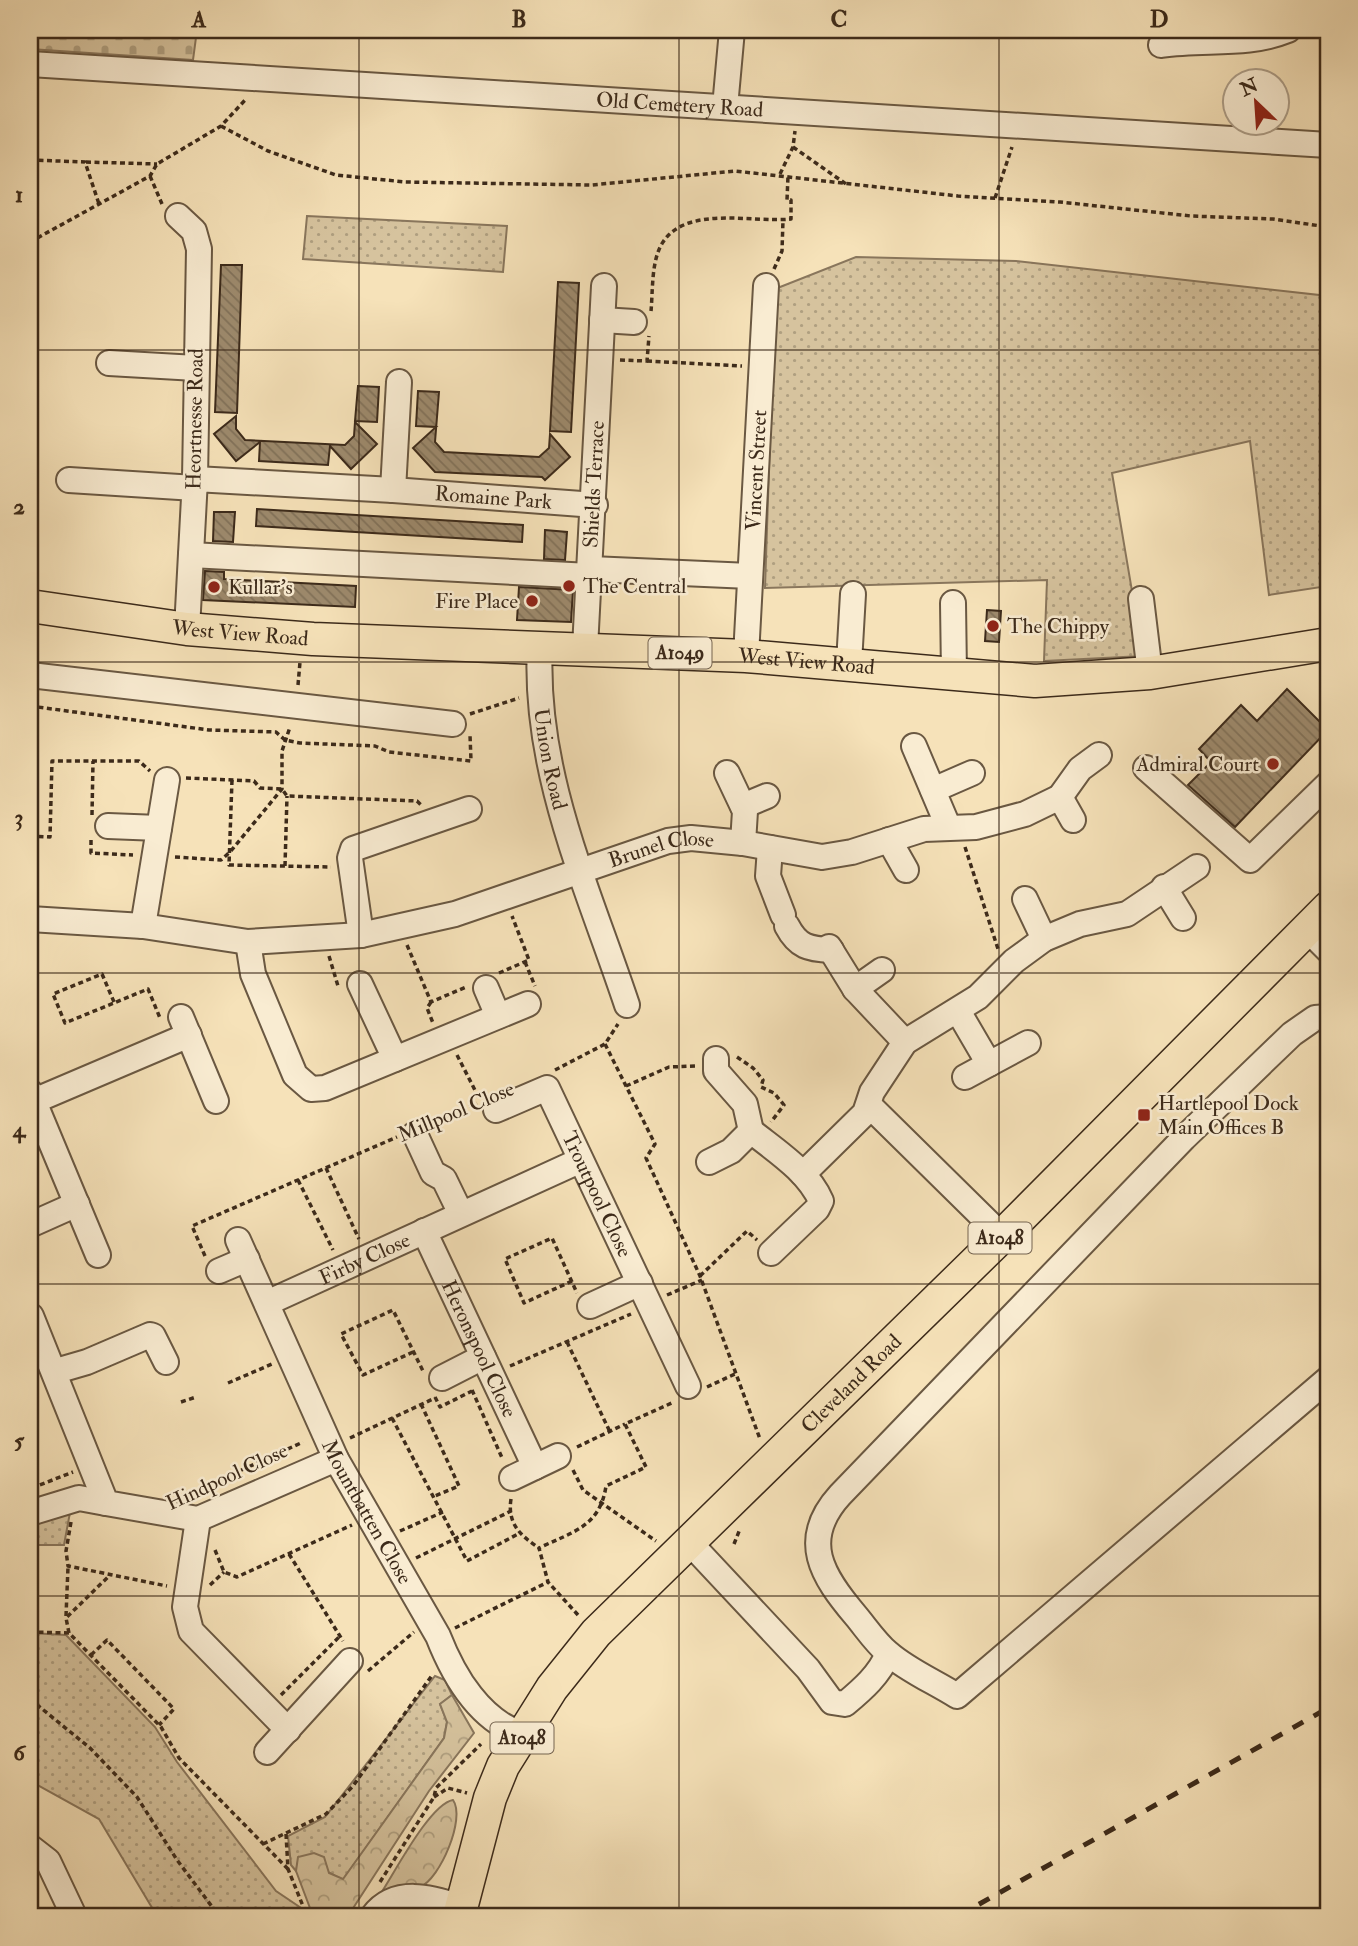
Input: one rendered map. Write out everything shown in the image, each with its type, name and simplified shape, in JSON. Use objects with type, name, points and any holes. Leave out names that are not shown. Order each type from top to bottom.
[{"type":"main road","name":"West View Road","points":[[30,606],[187,629],[302,638],[746,656],[1035,681],[1150,673],[1328,643]]},
{"type":"main road","name":"Cleveland Road","points":[[459,1912],[490,1798],[503,1766],[552,1688],[596,1633],[677,1544],[1321,929]]},
{"type":"street","points":[[725,107],[732,30]]},
{"type":"street","points":[[1161,45],[1192,35],[1244,42],[1288,30]]},
{"type":"street","name":"Old Cemetery Road","points":[[30,64],[1328,145]]},
{"type":"street","name":"Heortnesse Road","points":[[178,216],[194,231],[199,249],[195,484],[187,629]]},
{"type":"street","name":"Shields Terrace","points":[[585,648],[604,286]]},
{"type":"street","name":"Vincent Street","points":[[746,656],[766,286]]},
{"type":"street","points":[[603,320],[644,326]]},
{"type":"street","points":[[109,363],[196,369]]},
{"type":"street","points":[[393,490],[399,382]]},
{"type":"street","name":"Romaine Park","points":[[69,480],[393,490],[594,505]]},
{"type":"street","points":[[191,555],[590,573],[750,576]]},
{"type":"street","points":[[849,663],[853,594]]},
{"type":"street","points":[[1141,599],[1150,673]]},
{"type":"street","points":[[953,603],[954,674]]},
{"type":"street","name":"Union Road","points":[[540,646],[539,697],[549,769],[582,869],[623,1013]]},
{"type":"street","points":[[30,675],[296,706],[461,719]]},
{"type":"street","points":[[914,746],[956,835]]},
{"type":"street","name":"Brunel Close","points":[[582,869],[668,841],[691,838],[743,843],[822,857],[889,840],[956,835],[1025,814],[1060,797],[1080,769],[1099,755]]},
{"type":"street","points":[[1146,768],[1250,860],[1328,784]]},
{"type":"street","name":"Brunel Close","points":[[727,773],[743,806],[746,821],[743,843]]},
{"type":"street","points":[[933,790],[972,773]]},
{"type":"street","points":[[143,926],[167,780]]},
{"type":"street","points":[[743,806],[767,796]]},
{"type":"street","points":[[1060,797],[1073,820]]},
{"type":"street","points":[[361,935],[352,868],[353,849],[469,809]]},
{"type":"street","points":[[108,825],[159,828]]},
{"type":"street","points":[[889,840],[906,870]]},
{"type":"street","points":[[770,848],[768,876],[794,940],[807,948],[830,948],[855,989],[905,1042]]},
{"type":"street","points":[[803,1174],[865,1113],[872,1092],[905,1042],[978,997],[1014,961],[1044,939],[1080,924],[1127,914],[1197,867]]},
{"type":"street","points":[[30,919],[143,926],[248,942],[361,935],[456,914],[582,869]]},
{"type":"street","points":[[1164,887],[1183,918]]},
{"type":"street","points":[[1025,899],[1044,939]]},
{"type":"street","points":[[248,942],[253,974],[295,1075],[303,1084],[312,1088],[325,1088],[528,1004]]},
{"type":"street","points":[[855,989],[882,970]]},
{"type":"street","points":[[484,983],[498,1016]]},
{"type":"street","points":[[360,984],[395,1059]]},
{"type":"street","points":[[958,1011],[989,1064]]},
{"type":"street","points":[[1328,1017],[1315,1018],[1292,1034],[1194,1129],[906,1423],[829,1507],[816,1542],[822,1570],[842,1600],[888,1654],[957,1696],[1328,1379]]},
{"type":"street","points":[[98,1255],[32,1097],[185,1026],[216,1101]]},
{"type":"street","points":[[965,1077],[1028,1043]]},
{"type":"street","points":[[716,1059],[716,1071],[745,1104],[751,1131],[803,1174],[821,1201],[817,1209],[771,1253]]},
{"type":"street","name":"Troutpool Close","points":[[489,1103],[547,1088],[579,1161],[646,1297],[661,1356],[691,1391]]},
{"type":"street","points":[[869,1105],[1002,1236]]},
{"type":"street","points":[[709,1162],[731,1151],[751,1131]]},
{"type":"street","points":[[414,1132],[433,1174],[444,1179],[461,1214]]},
{"type":"street","name":"Firby Close","points":[[267,1303],[579,1161]]},
{"type":"street","points":[[30,1225],[77,1205]]},
{"type":"street","name":"Heronspool Close","points":[[424,1231],[535,1466]]},
{"type":"street","name":"Mountbatten Close","points":[[219,1271],[242,1249],[370,1517],[398,1567],[427,1634],[446,1656],[473,1700],[508,1730],[524,1735]]},
{"type":"street","points":[[588,1312],[646,1297]]},
{"type":"street","points":[[31,1316],[66,1367],[91,1465],[106,1503]]},
{"type":"street","points":[[66,1367],[87,1362],[150,1335],[166,1362]]},
{"type":"street","points":[[433,1384],[488,1366]]},
{"type":"street","name":"Hindpool Close","points":[[74,1499],[200,1518],[339,1450]]},
{"type":"street","points":[[512,1478],[561,1454]]},
{"type":"street","points":[[30,1513],[74,1499]]},
{"type":"street","points":[[200,1518],[185,1611],[191,1631],[288,1730]]},
{"type":"street","points":[[677,1544],[808,1669],[832,1702],[845,1704],[856,1695],[881,1671],[888,1654]]},
{"type":"street","points":[[267,1752],[353,1657]]},
{"type":"street","points":[[30,1847],[48,1861],[74,1916]]},
{"type":"street","points":[[373,1916],[393,1899],[415,1896],[432,1897],[459,1912]]},
{"type":"path","points":[[30,242],[150,176],[157,164],[221,126],[246,100],[257,78]]},
{"type":"path","points":[[780,174],[793,147],[797,111]]},
{"type":"path","points":[[995,198],[1019,125]]},
{"type":"path","points":[[221,126],[268,151],[336,175],[405,183],[592,185],[735,171],[780,174],[848,185],[1191,216],[1273,219],[1328,228]]},
{"type":"path","points":[[793,147],[848,185]]},
{"type":"path","points":[[30,160],[157,164]]},
{"type":"path","points":[[85,162],[99,204]]},
{"type":"path","points":[[647,361],[644,326],[654,269],[662,243],[679,226],[703,220],[791,219],[791,200],[787,200],[788,176]]},
{"type":"path","points":[[782,251],[783,220]]},
{"type":"path","points":[[601,359],[762,367]]},
{"type":"path","points":[[285,866],[287,796],[282,789],[282,751],[296,706],[302,638]]},
{"type":"path","points":[[30,706],[209,730],[276,732],[285,740],[375,746],[389,752],[471,761],[461,719],[520,698],[539,697]]},
{"type":"path","points":[[30,836],[50,837],[51,761]]},
{"type":"path","points":[[232,780],[229,865],[352,868]]},
{"type":"path","points":[[154,856],[221,860],[282,789]]},
{"type":"path","points":[[287,796],[417,801],[425,809],[429,823]]},
{"type":"path","points":[[956,835],[996,947]]},
{"type":"path","points":[[399,927],[431,1002],[484,983],[529,960],[504,898]]},
{"type":"path","points":[[324,937],[340,994],[360,984]]},
{"type":"path","points":[[114,1002],[102,974],[53,994],[65,1023],[148,989]]},
{"type":"path","points":[[550,1072],[605,1044],[623,1013]]},
{"type":"path","points":[[448,1037],[489,1103]]},
{"type":"path","points":[[605,1044],[655,1144],[646,1158],[701,1278],[763,1447]]},
{"type":"path","name":"Millpool Close","points":[[219,1271],[213,1274],[192,1226],[326,1168],[489,1103]]},
{"type":"path","points":[[326,1168],[367,1257]]},
{"type":"path","points":[[298,1181],[342,1269]]},
{"type":"path","points":[[488,1366],[567,1341],[588,1312],[646,1297],[701,1278],[747,1231],[771,1253]]},
{"type":"path","points":[[572,1281],[524,1303],[505,1259],[552,1238],[588,1312]]},
{"type":"path","points":[[414,1352],[363,1375],[341,1334],[393,1310],[433,1384],[440,1407],[472,1391]]},
{"type":"path","points":[[567,1341],[610,1432]]},
{"type":"path","points":[[228,1383],[274,1363]]},
{"type":"path","points":[[677,1544],[583,1490],[561,1454],[691,1391],[737,1373]]},
{"type":"path","points":[[339,1450],[421,1404],[433,1384]]},
{"type":"path","points":[[181,1402],[196,1397]]},
{"type":"path","points":[[421,1404],[459,1486],[435,1496]]},
{"type":"path","points":[[392,1418],[467,1561],[518,1534]]},
{"type":"path","points":[[584,1621],[548,1582],[539,1548],[591,1522],[603,1503],[606,1486],[646,1467],[625,1424]]},
{"type":"path","name":"Hindpool Close","points":[[151,1512],[303,1442]]},
{"type":"path","points":[[30,1489],[91,1465]]},
{"type":"path","points":[[74,1499],[66,1551],[66,1618],[69,1633],[159,1725],[179,1758],[288,1869]]},
{"type":"path","points":[[398,1567],[511,1511]]},
{"type":"path","points":[[382,1539],[443,1512]]},
{"type":"path","points":[[200,1518],[224,1572],[237,1577],[370,1517]]},
{"type":"path","points":[[289,1554],[353,1657],[369,1672],[427,1634],[548,1582]]},
{"type":"path","points":[[68,1566],[187,1590]]},
{"type":"path","points":[[66,1618],[110,1575]]},
{"type":"path","points":[[30,1632],[69,1633]]},
{"type":"path","points":[[267,1708],[340,1636]]},
{"type":"path","points":[[91,1655],[107,1640],[174,1709],[159,1725]]},
{"type":"path","points":[[263,1844],[326,1814],[353,1786],[434,1673]]},
{"type":"path","points":[[30,1699],[90,1748],[137,1797],[177,1860],[219,1916]]},
{"type":"path","points":[[435,1797],[436,1788],[481,1744]]},
{"type":"path","points":[[376,1889],[435,1797],[454,1787],[490,1798]]},
{"type":"path","points":[[286,1834],[288,1869],[307,1916]]},
{"type":"green space","points":[[30,30],[197,30],[193,60],[30,49]]},
{"type":"green space","points":[[307,216],[507,226],[503,272],[303,259]]},
{"type":"green space","points":[[856,257],[1016,261],[1328,296],[1328,586],[1269,595],[1250,441],[1112,473],[1143,656],[1044,661],[1047,580],[765,588],[775,289]]},
{"type":"green space","points":[[71,1507],[64,1545],[30,1545],[30,1522]]},
{"type":"green space","points":[[30,1633],[66,1635],[155,1727],[177,1762],[276,1891],[313,1916],[157,1916],[99,1819],[30,1781]]},
{"type":"green space","points":[[435,1676],[445,1680],[452,1695],[440,1704],[447,1722],[444,1738],[343,1880],[299,1857],[296,1871],[291,1865],[288,1836],[325,1817]]},
{"type":"green space","points":[[452,1695],[474,1733],[429,1791],[348,1916],[313,1916],[296,1871],[298,1857],[314,1853],[324,1857],[329,1873],[343,1879],[444,1738],[447,1722],[440,1704]]},
{"type":"green space","points":[[453,1800],[456,1809],[454,1833],[435,1873],[420,1887],[381,1893],[434,1813]]},
{"type":"building","points":[[221,265],[242,265],[237,413],[215,412]]},
{"type":"building","points":[[558,282],[579,283],[571,432],[550,431]]},
{"type":"building","points":[[358,386],[379,387],[377,422],[355,421]]},
{"type":"building","points":[[418,391],[439,392],[435,442],[444,452],[539,457],[549,448],[550,434],[570,457],[545,480],[542,477],[435,472],[413,448],[436,427],[416,426]]},
{"type":"building","points":[[236,416],[236,429],[245,440],[345,445],[354,436],[355,422],[377,444],[351,469],[330,446],[328,465],[259,461],[260,442],[236,461],[214,434]]},
{"type":"building","points":[[257,509],[523,525],[522,542],[256,526]]},
{"type":"building","points":[[214,512],[235,512],[233,542],[213,541]]},
{"type":"building","points":[[545,530],[567,532],[565,560],[544,559]]},
{"type":"building","points":[[205,571],[224,572],[224,579],[356,586],[355,607],[203,600]]},
{"type":"building","points":[[519,587],[573,590],[571,622],[517,620]]},
{"type":"building","name":"The Chippy","points":[[987,610],[1001,611],[999,642],[985,641]]},
{"type":"building","name":"Admiral Court","points":[[1287,689],[1328,730],[1235,827],[1188,785],[1211,762],[1199,749],[1241,705],[1257,721]]},
{"type":"railway","points":[[958,1916],[1328,1708]]},
{"type":"place","name":"The Central","points":[[569,586]]},
{"type":"place","name":"Kullar's","points":[[214,587]]},
{"type":"place","name":"Fire Place","points":[[532,601]]},
{"type":"place","name":"The Chippy","points":[[993,626]]},
{"type":"place","name":"Admiral Court","points":[[1273,764]]},
{"type":"place","name":"Hartlepool Dock Main Offices B","points":[[1144,1115]]}]
